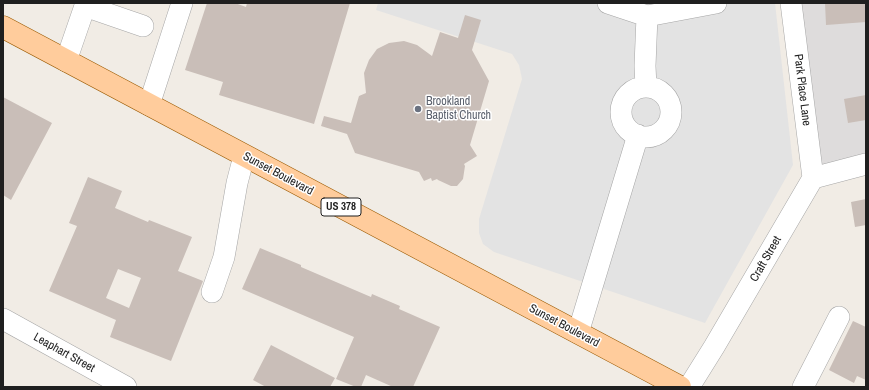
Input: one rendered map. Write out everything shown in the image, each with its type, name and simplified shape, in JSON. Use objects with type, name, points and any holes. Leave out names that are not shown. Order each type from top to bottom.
[{"type":"main road","name":"Sunset Boulevard","points":[[3,27],[680,387]]},
{"type":"street","points":[[149,105],[182,3]]},
{"type":"street","points":[[608,3],[647,16],[716,3]]},
{"type":"street","name":"Park Place Lane","points":[[791,3],[813,178]]},
{"type":"street","points":[[66,61],[85,4],[143,26]]},
{"type":"street","points":[[646,87],[645,66],[647,16]]},
{"type":"street","points":[[646,87],[655,89],[662,93],[671,106],[671,114],[670,121],[666,128],[653,136],[645,137],[638,136],[630,131],[622,116],[622,108],[630,93],[646,87]]},
{"type":"street","points":[[578,333],[638,136]]},
{"type":"street","points":[[212,292],[224,257],[237,183],[244,156]]},
{"type":"street","points":[[813,178],[866,164]]},
{"type":"street","name":"Craft Street","points":[[689,387],[813,178]]},
{"type":"street","points":[[803,387],[839,317]]},
{"type":"street","name":"Leaphart Street","points":[[3,319],[126,387]]},
{"type":"shaded area","points":[[378,3],[775,3],[793,165],[705,323],[494,252],[483,244],[479,233],[479,219],[522,79],[519,65],[512,54],[376,10]]},
{"type":"shaded area","points":[[791,3],[866,3],[866,164],[813,178]]},
{"type":"building","points":[[207,3],[235,3],[246,7],[247,3],[350,3],[314,124],[219,95],[223,82],[185,70]]},
{"type":"building","points":[[825,3],[866,3],[866,22],[826,25]]},
{"type":"building","name":"Brookland Baptist Church","points":[[465,15],[481,20],[472,50],[489,81],[470,145],[477,156],[464,164],[463,179],[457,186],[451,186],[437,179],[432,181],[431,178],[424,181],[419,172],[355,153],[347,134],[321,126],[324,116],[351,123],[359,96],[366,93],[364,73],[369,60],[377,49],[389,43],[404,41],[417,45],[432,56],[440,32],[458,38]]},
{"type":"building","points":[[866,95],[866,120],[848,123],[844,99]]},
{"type":"building","points":[[3,97],[52,123],[11,200],[3,195]]},
{"type":"building","points":[[88,177],[122,191],[115,208],[148,222],[149,220],[192,237],[178,271],[203,281],[171,361],[110,337],[116,320],[49,291],[77,226],[69,223]],"holes":[[[118,269],[141,278],[129,308],[106,298]]]},
{"type":"building","points":[[866,199],[866,225],[855,227],[851,202]]},
{"type":"building","points":[[260,248],[371,297],[372,294],[400,306],[399,309],[440,327],[413,387],[393,387],[366,375],[361,387],[356,387],[336,379],[354,337],[242,289]]},
{"type":"building","points":[[853,321],[866,327],[866,380],[857,376],[854,383],[829,370]]},
{"type":"building","points":[[271,345],[335,378],[330,387],[266,387],[253,380]]},
{"type":"place","name":"Brookland Baptist Church","points":[[418,109]]}]
